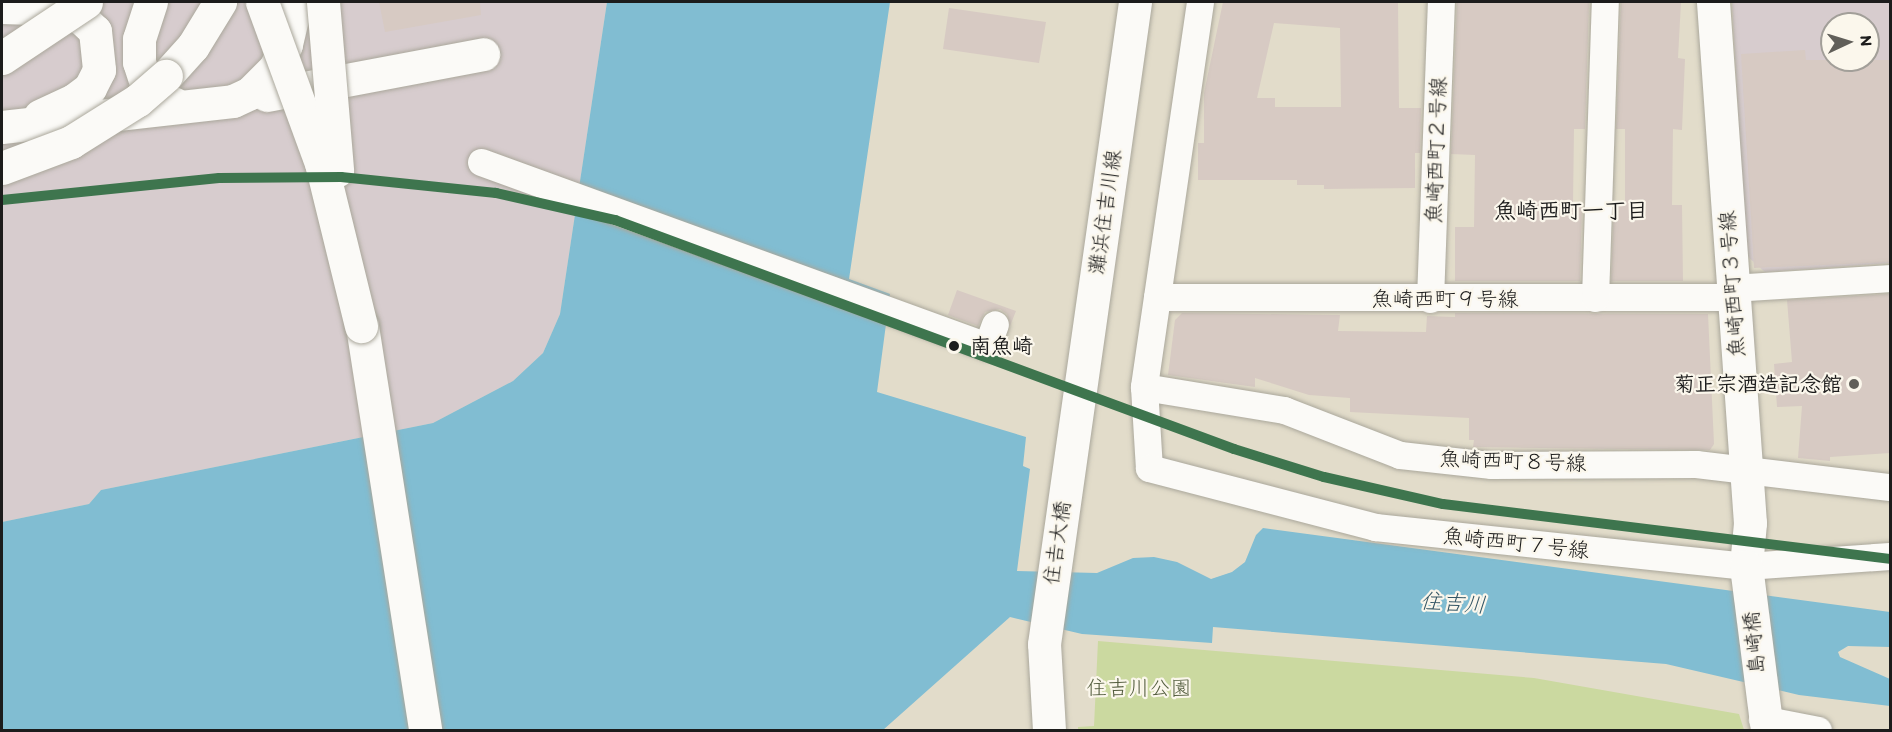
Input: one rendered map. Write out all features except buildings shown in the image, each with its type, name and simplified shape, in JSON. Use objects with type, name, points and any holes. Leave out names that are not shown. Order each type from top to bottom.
[{"type":"main road","points":[[2,5],[11,2]]},
{"type":"main road","points":[[2,36],[55,2]]},
{"type":"main road","points":[[2,58],[86,2]]},
{"type":"main road","points":[[151,2],[139,39],[140,62],[146,83],[161,98],[182,107]]},
{"type":"main road","points":[[2,168],[71,142],[138,100],[193,46],[220,2]]},
{"type":"main road","points":[[262,2],[321,163],[361,326],[424,730]]},
{"type":"main road","points":[[232,101],[250,93],[275,68],[286,44],[296,2]]},
{"type":"main road","points":[[322,2],[335,158],[424,730]]},
{"type":"main road","name":"灘浜住吉川線","points":[[1074,422],[1135,2]]},
{"type":"main road","name":"魚崎西町３号線","points":[[1713,2],[1744,469],[1750,523],[1746,566]]},
{"type":"main road","points":[[2,5],[59,9],[81,18],[94,31],[99,48],[99,70],[90,88],[74,100],[9,127]]},
{"type":"main road","points":[[9,127],[232,101],[483,54]]},
{"type":"main road","name":"住𠮷大橋","points":[[1049,730],[1044,644],[1074,422]]},
{"type":"main road","name":"島崎橋","points":[[1746,566],[1765,725]]},
{"type":"street","points":[[1144,387],[1200,2]]},
{"type":"street","name":"魚崎西町２号線","points":[[1430,299],[1441,2]]},
{"type":"street","points":[[1596,297],[1605,2]]},
{"type":"street","points":[[481,162],[987,346],[995,324]]},
{"type":"street","name":"魚崎西町９号線","points":[[1157,297],[1430,299],[1596,297],[1733,293],[1890,278]]},
{"type":"street","name":"魚崎西町８号線","points":[[1144,387],[1284,410],[1400,455],[1491,465],[1696,464],[1890,487]]},
{"type":"street","name":"魚崎西町７号線","points":[[1144,387],[1149,468],[1375,528],[1746,566],[1890,556]]},
{"type":"street","points":[[1765,725],[1818,730]]},
{"type":"shaded area","points":[[2,2],[607,2],[560,314],[543,353],[513,381],[433,423],[101,490],[89,504],[2,522]]},
{"type":"shaded area","points":[[1732,2],[1890,2],[1890,263],[1765,272],[1746,255]]},
{"type":"green space","name":"住吉川公園","points":[[1098,641],[1534,678],[1739,714],[1744,730],[1078,730],[1078,727],[1094,726]]},
{"type":"water","name":"住吉川","points":[[607,2],[890,2],[849,279],[890,294],[877,392],[1026,437],[1023,466],[1030,469],[1017,571],[1097,573],[1133,558],[1154,557],[1177,562],[1211,579],[1232,572],[1245,562],[1256,535],[1263,528],[1890,612],[1890,647],[1848,646],[1838,652],[1840,657],[1890,679],[1890,706],[1799,695],[1666,664],[1213,627],[1212,643],[1082,634],[1010,617],[883,730],[2,730],[2,522],[89,504],[101,490],[433,423],[513,381],[543,353],[560,314]]},
{"type":"transit line","points":[[2,200],[219,178],[341,177],[496,193],[615,220],[1234,449],[1324,477],[1443,504],[1890,559]]},
{"type":"place","name":"南魚崎","points":[[954,346]]},
{"type":"place","name":"菊正宗酒造記念館","points":[[1854,384]]},
{"type":"district","name":"魚崎西町一丁目","points":[[1571,211]]}]
